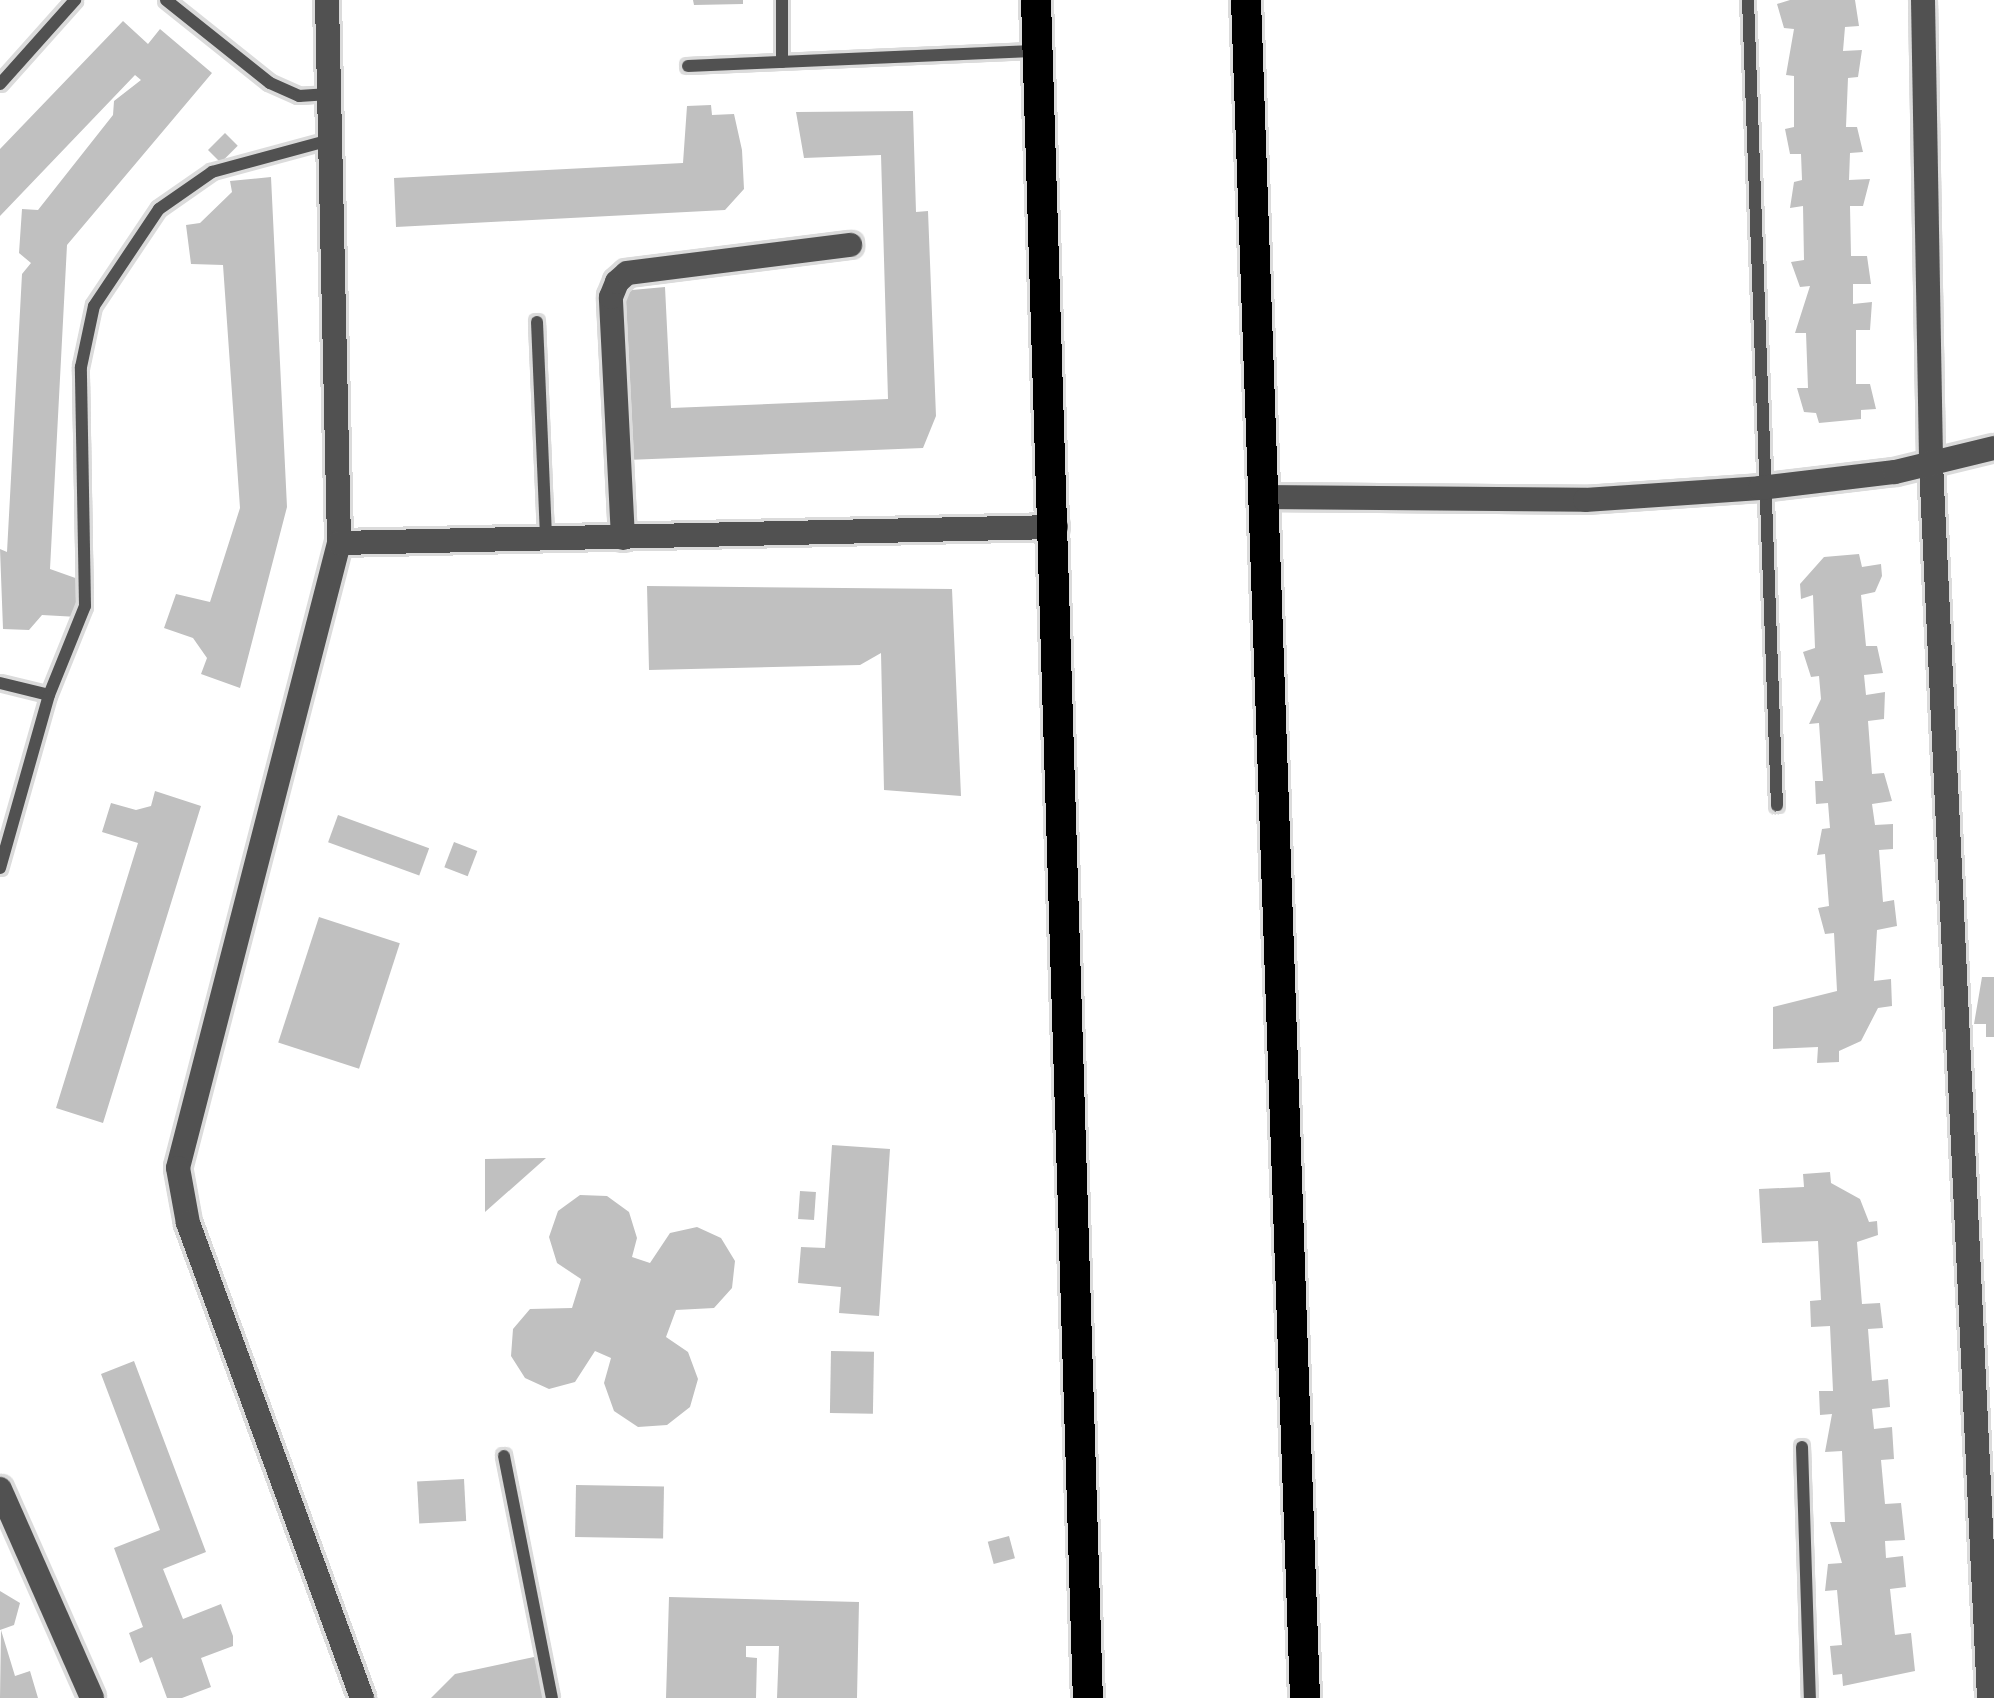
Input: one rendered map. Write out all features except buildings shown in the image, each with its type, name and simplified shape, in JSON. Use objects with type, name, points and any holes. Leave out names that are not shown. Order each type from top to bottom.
[{"type":"main road","points":[[1036,0],[1056,527],[1060,930],[1088,1698]]},
{"type":"main road","points":[[1246,0],[1306,1698]]},
{"type":"street","points":[[327,0],[339,543],[178,1168],[188,1222],[362,1698]]},
{"type":"street","points":[[1923,0],[1931,464],[1989,1698]]},
{"type":"street","points":[[623,538],[611,297],[617,283],[627,273],[850,245]]},
{"type":"street","points":[[1262,496],[1585,500],[1760,488],[1931,464],[1994,448]]},
{"type":"street","points":[[339,543],[1056,527]]},
{"type":"street","points":[[0,1489],[92,1698]]},
{"type":"lane","points":[[0,84],[75,0]]},
{"type":"lane","points":[[166,0],[270,83],[298,96],[330,94]]},
{"type":"lane","points":[[782,0],[782,62]]},
{"type":"lane","points":[[1748,0],[1760,488],[1777,805]]},
{"type":"lane","points":[[688,66],[1040,51]]},
{"type":"lane","points":[[0,868],[50,694],[85,606],[81,367],[94,306],[159,209],[212,172],[332,140]]},
{"type":"lane","points":[[537,322],[546,539]]},
{"type":"lane","points":[[0,683],[50,694]]},
{"type":"lane","points":[[1802,1447],[1810,1698]]},
{"type":"lane","points":[[504,1456],[552,1698]]}]
